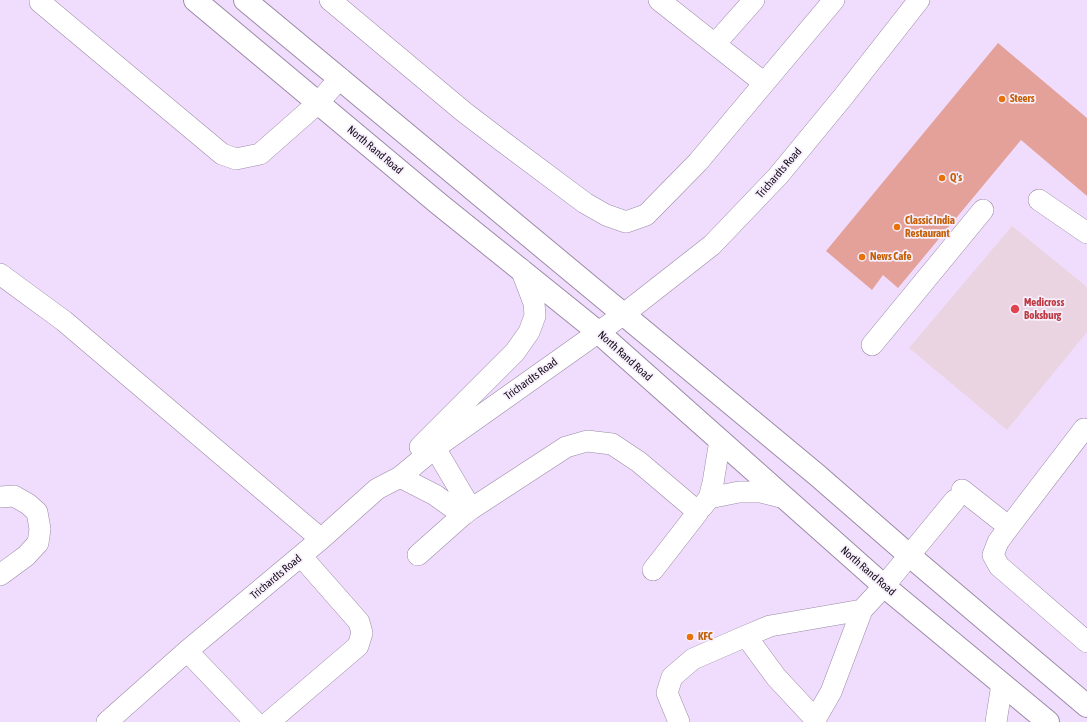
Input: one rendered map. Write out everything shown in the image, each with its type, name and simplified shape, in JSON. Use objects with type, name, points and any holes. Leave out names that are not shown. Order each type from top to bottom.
[{"type":"main road","name":"North Rand Road","points":[[195,0],[439,204],[598,332],[884,586],[1048,722]]},
{"type":"main road","points":[[245,0],[817,475],[1087,706]]},
{"type":"street","points":[[40,0],[46,7],[222,154],[236,160],[260,154],[318,103],[340,78]]},
{"type":"street","points":[[330,0],[464,112],[502,141],[585,203],[606,215],[626,222],[646,215],[698,162],[834,0]]},
{"type":"street","points":[[659,0],[764,83]]},
{"type":"street","points":[[715,44],[754,0]]},
{"type":"street","name":"Trichardts Road","points":[[107,722],[187,651],[321,540],[377,489],[400,477],[435,448],[624,314],[712,245],[778,176],[843,97],[919,0]]},
{"type":"street","points":[[1039,200],[1087,232]]},
{"type":"street","points":[[872,344],[984,210]]},
{"type":"street","points":[[377,489],[516,352],[528,332],[534,316],[534,303],[521,269]]},
{"type":"street","points":[[0,274],[64,321],[321,540]]},
{"type":"street","points":[[1084,429],[998,542],[993,555],[999,566],[1087,642]]},
{"type":"street","points":[[653,570],[703,505],[713,483],[720,440]]},
{"type":"street","points":[[418,555],[467,512],[566,447],[587,441],[612,444],[703,505]]},
{"type":"street","points":[[435,448],[467,512]]},
{"type":"street","points":[[400,477],[467,512]]},
{"type":"street","points":[[703,505],[739,492],[761,492],[785,498]]},
{"type":"street","points":[[746,636],[776,677],[815,721],[831,692],[862,610],[910,556],[959,495],[1009,527]]},
{"type":"street","points":[[0,498],[14,496],[28,504],[37,512],[40,529],[38,543],[26,556],[0,575]]},
{"type":"street","points":[[269,722],[358,646],[362,633],[359,622],[301,556]]},
{"type":"street","points":[[679,722],[667,693],[672,677],[693,659],[770,626],[862,610]]},
{"type":"street","points":[[187,651],[255,722]]},
{"type":"street","points":[[996,722],[1002,684]]},
{"type":"shaded area","name":"Medicross Boksburg","points":[[1012,226],[1087,287],[1087,332],[1007,430],[909,348]]},
{"type":"building","points":[[998,43],[1087,118],[1087,196],[1021,140],[898,288],[883,275],[872,290],[826,251]]},
{"type":"place","name":"Steers","points":[[1002,99]]},
{"type":"place","name":"Q's","points":[[942,178]]},
{"type":"place","name":"Classic India Restaurant","points":[[897,227]]},
{"type":"place","name":"News Cafe","points":[[862,257]]},
{"type":"place","name":"Medicross Boksburg","points":[[1015,309]]},
{"type":"place","name":"KFC","points":[[690,637]]}]
